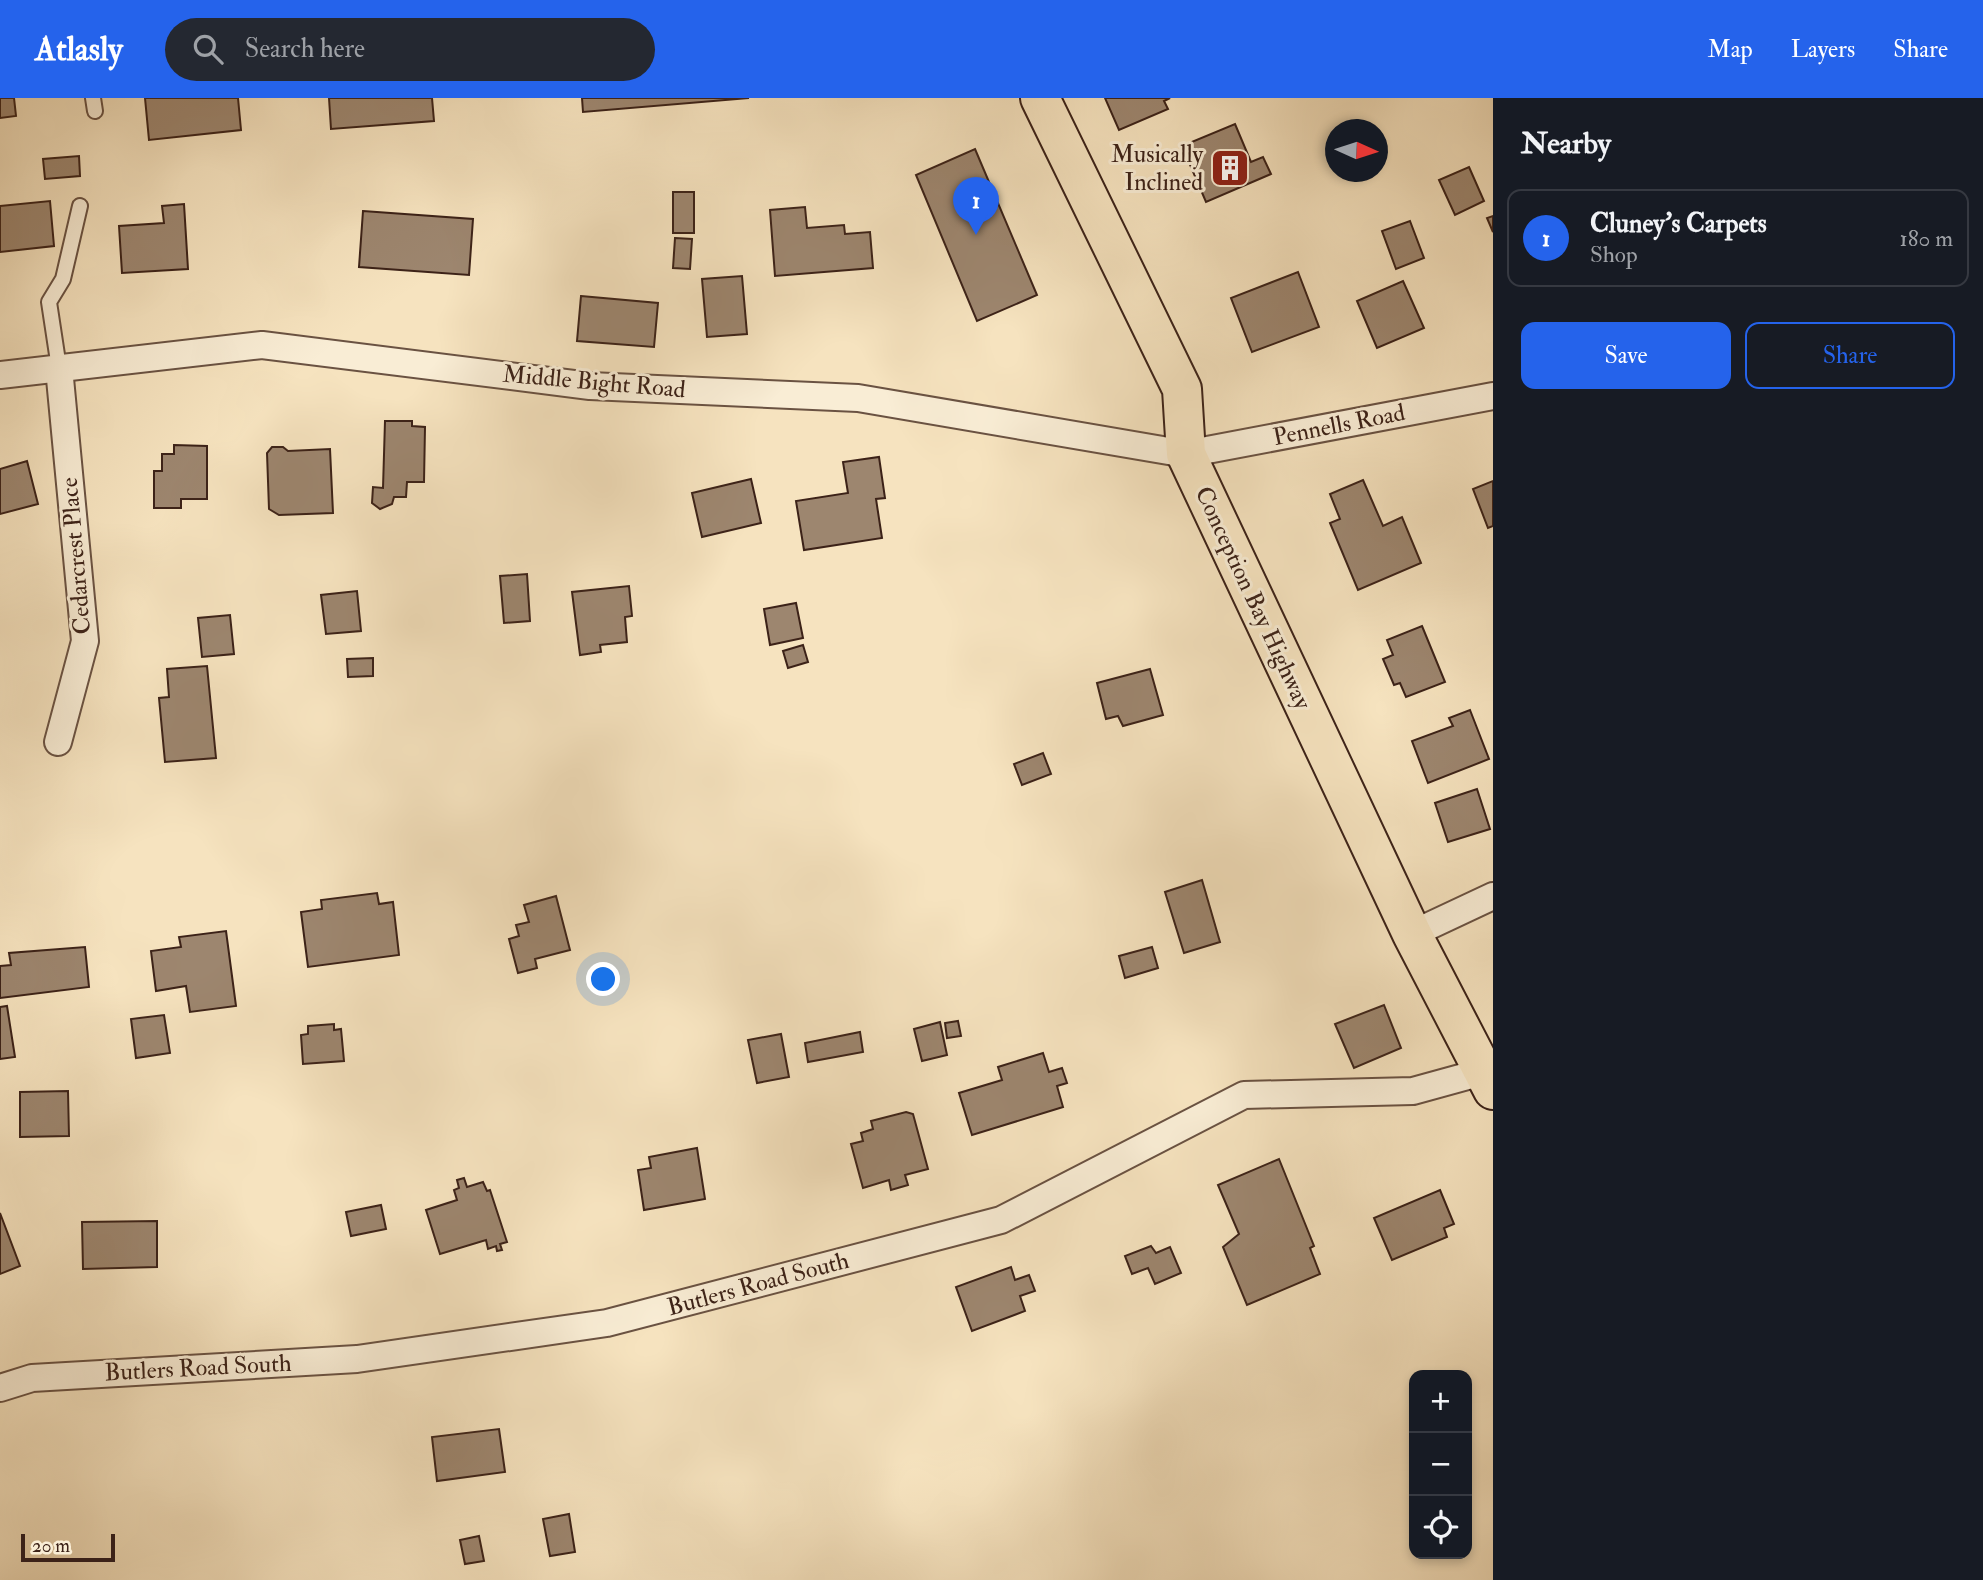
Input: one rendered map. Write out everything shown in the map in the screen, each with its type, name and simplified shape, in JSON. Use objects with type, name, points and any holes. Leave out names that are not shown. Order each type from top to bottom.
[{"type":"main road","name":"Conception Bay Highway","points":[[1040,98],[1182,388],[1186,454],[1412,934],[1490,1078]]},
{"type":"street","name":"Middle Bight Road","points":[[0,376],[262,345],[590,386],[858,398],[1186,454]]},
{"type":"street","name":"Cedarcrest Place","points":[[58,742],[85,641],[59,368]]},
{"type":"street","name":"Pennells Road","points":[[1186,454],[1493,396]]},
{"type":"street","points":[[1412,934],[1493,896]]},
{"type":"street","name":"Butlers Road South","points":[[0,1388],[32,1378],[357,1359],[607,1323],[1001,1220],[1244,1095],[1413,1091],[1490,1078]]},
{"type":"lane","points":[[59,368],[49,302],[63,279],[80,206]]},
{"type":"building","points":[[0,98],[14,98],[16,116],[0,118]]},
{"type":"building","points":[[145,98],[238,98],[241,130],[149,140]]},
{"type":"building","points":[[329,98],[432,98],[434,121],[331,129]]},
{"type":"building","points":[[582,98],[749,98],[583,112]]},
{"type":"building","points":[[1105,98],[1170,98],[1164,101],[1168,109],[1119,130]]},
{"type":"building","name":"Musically Inclined","points":[[1235,124],[1251,162],[1263,157],[1271,174],[1206,202],[1182,146]]},
{"type":"building","points":[[975,149],[1037,295],[977,321],[916,175]]},
{"type":"building","points":[[79,156],[80,176],[45,179],[43,159]]},
{"type":"building","points":[[1469,167],[1484,201],[1455,215],[1439,180]]},
{"type":"building","points":[[673,192],[694,192],[694,233],[673,233]]},
{"type":"building","points":[[50,201],[54,246],[0,252],[0,206]]},
{"type":"building","points":[[184,204],[188,269],[122,273],[119,226],[164,223],[162,206]]},
{"type":"building","points":[[805,207],[807,228],[844,225],[845,234],[870,232],[873,268],[775,276],[770,210]]},
{"type":"building","points":[[363,211],[473,219],[469,275],[359,267]]},
{"type":"building","points":[[1493,216],[1493,232],[1487,218]]},
{"type":"building","points":[[1410,221],[1424,258],[1396,269],[1382,231]]},
{"type":"building","points":[[675,238],[692,239],[690,269],[673,268]]},
{"type":"building","points":[[1298,272],[1319,327],[1252,352],[1231,298]]},
{"type":"building","points":[[742,276],[747,334],[707,337],[702,279]]},
{"type":"building","points":[[1403,281],[1424,328],[1377,348],[1357,301]]},
{"type":"building","points":[[581,296],[658,303],[654,347],[577,341]]},
{"type":"building","points":[[385,421],[412,421],[412,426],[425,427],[424,482],[407,482],[406,497],[394,497],[392,504],[380,509],[372,503],[373,487],[383,488]]},
{"type":"building","points":[[174,445],[207,446],[207,499],[181,499],[181,508],[154,508],[154,471],[162,471],[162,454],[174,454]]},
{"type":"building","points":[[272,447],[283,447],[288,451],[330,449],[333,513],[279,515],[269,509],[267,453]]},
{"type":"building","points":[[879,457],[885,498],[876,499],[882,538],[804,550],[796,501],[848,493],[843,462]]},
{"type":"building","points":[[27,461],[38,504],[0,514],[0,469]]},
{"type":"building","points":[[751,479],[761,523],[702,537],[692,493]]},
{"type":"building","points":[[1363,480],[1383,526],[1402,517],[1421,563],[1358,590],[1330,523],[1340,519],[1330,494]]},
{"type":"building","points":[[1493,481],[1493,526],[1488,528],[1473,489]]},
{"type":"building","points":[[527,574],[530,621],[504,623],[500,576]]},
{"type":"building","points":[[629,586],[632,616],[625,617],[627,642],[600,645],[601,652],[580,655],[572,592]]},
{"type":"building","points":[[357,591],[361,631],[326,634],[321,595]]},
{"type":"building","points":[[796,603],[803,638],[770,645],[764,609]]},
{"type":"building","points":[[230,615],[234,654],[202,657],[198,618]]},
{"type":"building","points":[[1422,626],[1445,682],[1406,697],[1400,683],[1394,685],[1383,659],[1393,655],[1387,640]]},
{"type":"building","points":[[803,645],[808,662],[788,668],[783,651]]},
{"type":"building","points":[[373,658],[373,676],[348,677],[347,659]]},
{"type":"building","points":[[207,666],[216,758],[165,762],[159,698],[169,697],[167,669]]},
{"type":"building","points":[[1150,669],[1163,715],[1123,726],[1118,716],[1106,719],[1097,683]]},
{"type":"building","points":[[1470,710],[1489,759],[1428,783],[1412,741],[1453,726],[1449,718]]},
{"type":"building","points":[[1043,753],[1051,774],[1022,785],[1014,764]]},
{"type":"building","points":[[1477,789],[1490,829],[1448,842],[1435,803]]},
{"type":"building","points":[[1202,880],[1220,942],[1184,953],[1165,892]]},
{"type":"building","points":[[377,893],[379,904],[393,902],[399,955],[308,967],[301,912],[322,909],[321,900]]},
{"type":"building","points":[[556,896],[570,950],[535,959],[537,968],[518,973],[509,939],[519,936],[516,925],[529,922],[524,905]]},
{"type":"building","points":[[226,931],[236,1006],[190,1012],[186,986],[156,991],[151,951],[181,947],[179,937]]},
{"type":"building","points":[[85,947],[89,987],[0,998],[0,966],[11,965],[9,953]]},
{"type":"building","points":[[1152,947],[1158,968],[1125,978],[1119,956]]},
{"type":"building","points":[[1384,1005],[1401,1048],[1354,1068],[1335,1024]]},
{"type":"building","points":[[7,1006],[15,1057],[0,1059],[0,1007]]},
{"type":"building","points":[[164,1015],[170,1053],[136,1058],[131,1019]]},
{"type":"building","points":[[958,1021],[961,1036],[947,1038],[945,1023]]},
{"type":"building","points":[[940,1022],[947,1055],[922,1061],[914,1029]]},
{"type":"building","points":[[334,1024],[334,1030],[341,1029],[344,1061],[303,1064],[301,1035],[308,1034],[308,1026]]},
{"type":"building","points":[[860,1032],[863,1052],[808,1062],[805,1043]]},
{"type":"building","points":[[781,1034],[789,1077],[757,1083],[748,1040]]},
{"type":"building","points":[[1043,1053],[1049,1072],[1062,1068],[1067,1083],[1057,1086],[1063,1107],[972,1135],[959,1093],[1002,1080],[998,1067]]},
{"type":"building","points":[[68,1091],[69,1136],[20,1137],[20,1092]]},
{"type":"building","points":[[906,1112],[913,1114],[928,1169],[905,1175],[908,1185],[891,1190],[889,1180],[863,1188],[851,1144],[863,1141],[861,1133],[873,1129],[871,1121]]},
{"type":"building","points":[[697,1148],[705,1199],[644,1210],[638,1170],[651,1168],[649,1157]]},
{"type":"building","points":[[1279,1159],[1314,1246],[1310,1248],[1320,1274],[1247,1305],[1223,1247],[1239,1234],[1218,1185]]},
{"type":"building","points":[[464,1178],[467,1187],[483,1182],[487,1191],[490,1190],[507,1242],[500,1244],[502,1250],[497,1251],[496,1246],[488,1249],[486,1240],[440,1254],[426,1210],[457,1200],[454,1190],[459,1188],[457,1180]]},
{"type":"building","points":[[1440,1190],[1454,1224],[1444,1228],[1447,1237],[1392,1260],[1374,1218]]},
{"type":"building","points":[[381,1205],[386,1229],[351,1236],[346,1212]]},
{"type":"building","points":[[0,1213],[20,1266],[0,1274]]},
{"type":"building","points":[[157,1221],[157,1267],[83,1269],[82,1222]]},
{"type":"building","points":[[1151,1246],[1156,1253],[1170,1247],[1181,1273],[1155,1284],[1148,1268],[1132,1274],[1125,1256]]},
{"type":"building","points":[[1011,1267],[1015,1280],[1029,1275],[1035,1291],[1020,1296],[1025,1311],[972,1331],[956,1287]]},
{"type":"building","points":[[499,1429],[505,1472],[437,1481],[432,1437]]},
{"type":"building","points":[[569,1514],[575,1552],[550,1556],[543,1519]]},
{"type":"building","points":[[479,1536],[484,1561],[465,1564],[460,1540]]},
{"type":"place","name":"Musically Inclined","points":[[1230,168]]},
{"type":"place","name":"Cluney's Carpets","points":[[976,235]]}]
